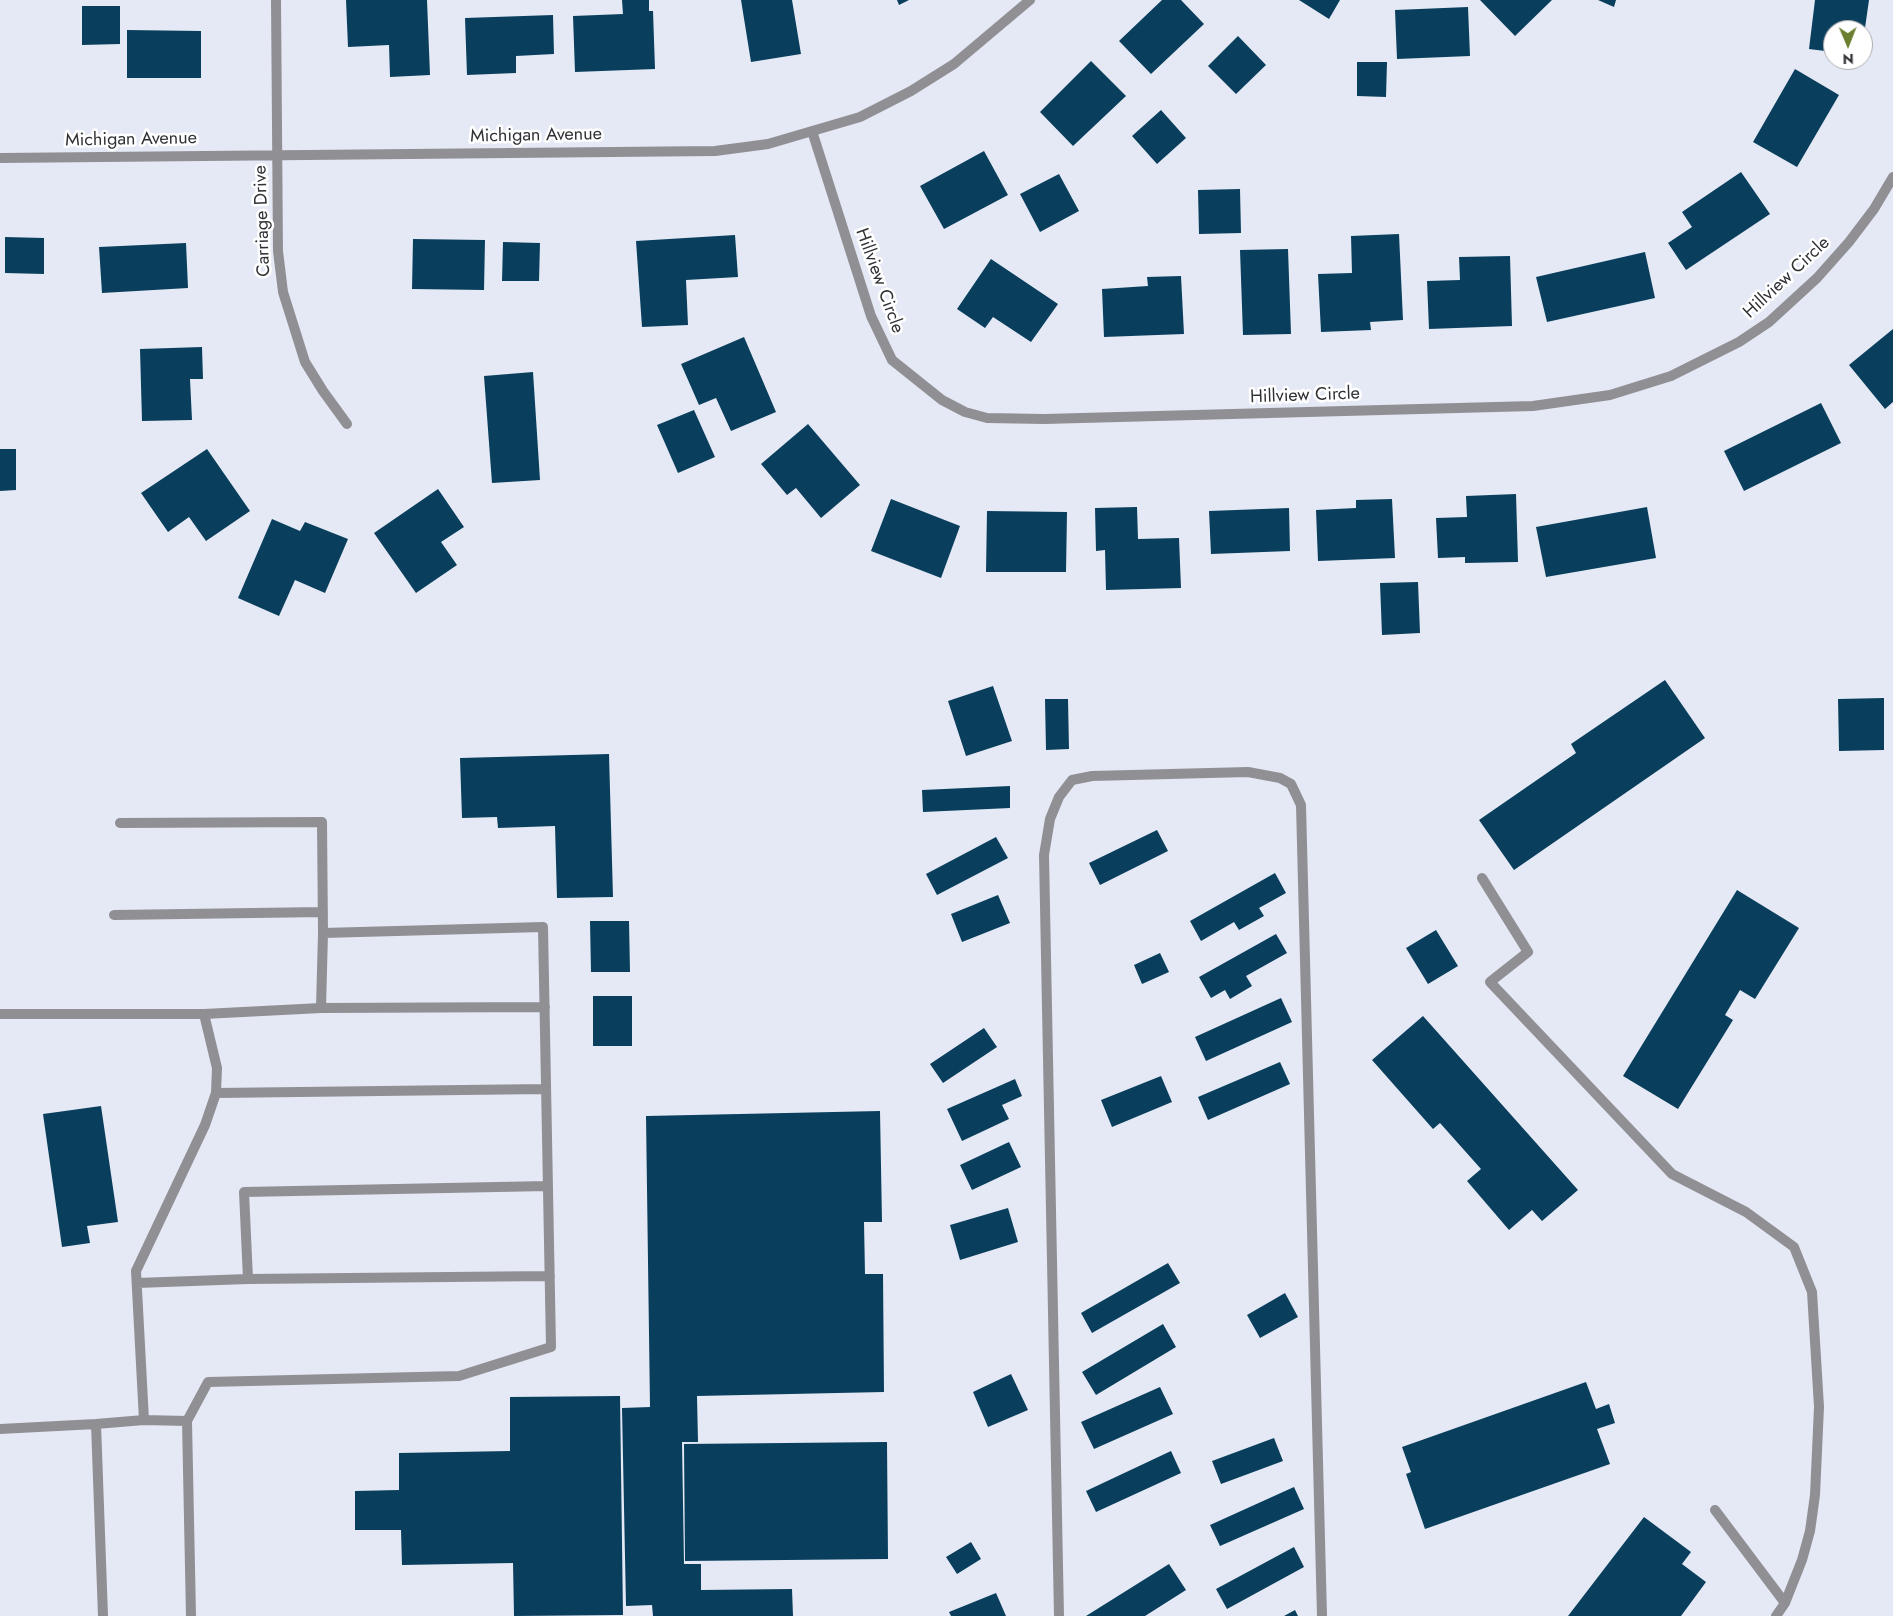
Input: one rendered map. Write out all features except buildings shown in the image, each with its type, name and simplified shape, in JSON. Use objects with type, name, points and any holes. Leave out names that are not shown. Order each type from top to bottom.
[{"type":"street","name":"Carriage Drive","points":[[276,0],[278,251],[283,292],[305,362],[347,424]]},
{"type":"street","name":"Michigan Avenue","points":[[0,158],[715,151],[768,144],[860,117],[910,91],[954,64],[1030,0]]},
{"type":"street","name":"Hillview Circle","points":[[812,131],[870,316],[892,360],[942,400],[965,412],[988,418],[1044,420],[1523,407],[1610,395],[1671,376],[1739,342],[1769,322],[1817,278],[1850,242],[1874,209],[1893,177]]},
{"type":"street","points":[[1059,1616],[1044,855],[1050,819],[1059,797],[1072,780],[1092,776],[1248,772],[1280,778],[1291,784],[1302,805],[1322,1616]]},
{"type":"street","points":[[120,823],[322,822],[322,1008]]},
{"type":"street","points":[[1482,878],[1528,952],[1490,982],[1672,1174],[1746,1212],[1794,1247],[1812,1292],[1819,1407],[1815,1495],[1810,1532],[1802,1560],[1785,1603],[1776,1616]]},
{"type":"street","points":[[114,915],[323,912]]},
{"type":"street","points":[[191,1616],[187,1421],[208,1382],[459,1376],[551,1348],[543,927],[323,933]]},
{"type":"street","points":[[0,1014],[204,1014],[322,1008],[545,1007]]},
{"type":"street","points":[[144,1420],[136,1271],[205,1126],[216,1093],[217,1068],[204,1014]]},
{"type":"street","points":[[216,1093],[546,1089]]},
{"type":"street","points":[[248,1279],[244,1192],[548,1186]]},
{"type":"street","points":[[137,1283],[248,1279],[550,1276]]},
{"type":"street","points":[[0,1429],[144,1420],[187,1421]]},
{"type":"street","points":[[96,1424],[103,1616]]},
{"type":"street","points":[[1716,1510],[1785,1603]]}]
